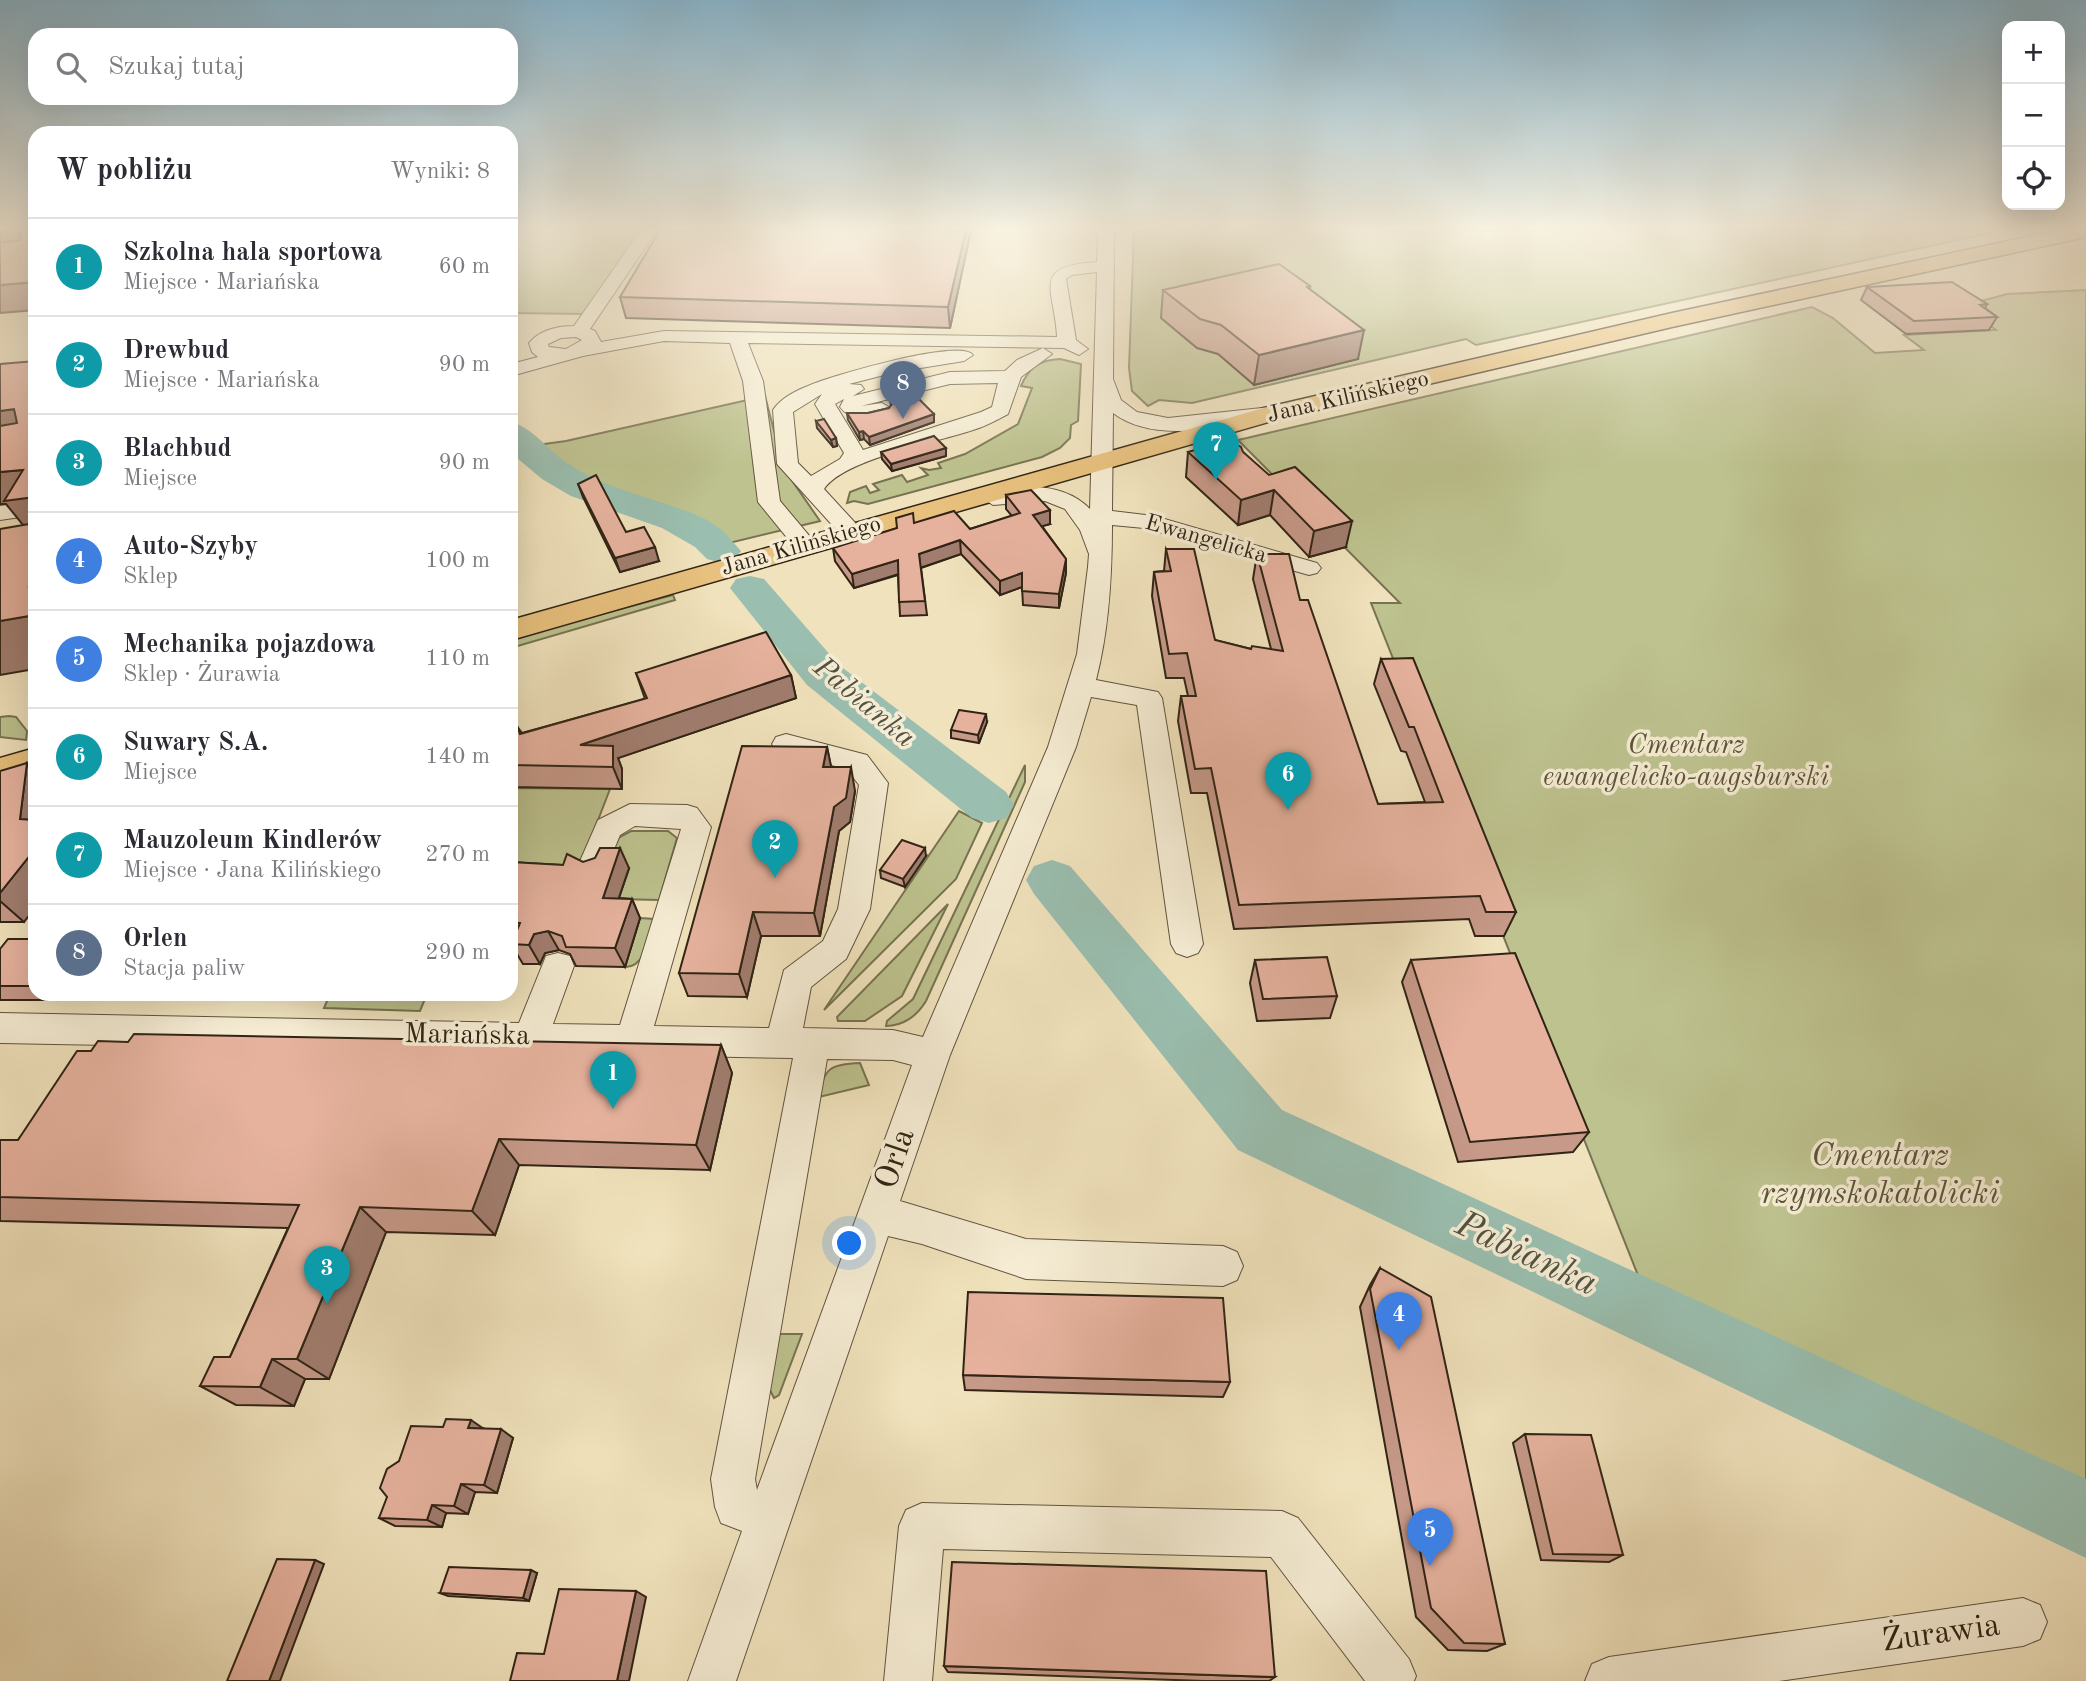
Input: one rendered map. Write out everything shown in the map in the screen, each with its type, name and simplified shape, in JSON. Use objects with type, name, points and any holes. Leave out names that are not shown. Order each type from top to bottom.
[{"type":"main road","name":"Jana Kilińskiego","points":[[518,628],[1273,413],[1725,308]]},
{"type":"main road","points":[[0,746],[28,744]]},
{"type":"main road","points":[[0,771],[28,763]]},
{"type":"street","points":[[518,367],[580,344],[602,308]]},
{"type":"street","points":[[1060,308],[1073,346]]},
{"type":"street","name":"Orla","points":[[712,1681],[933,1055],[1062,747],[1081,686],[1090,654],[1100,566],[1105,308]]},
{"type":"street","points":[[543,320],[580,344]]},
{"type":"street","points":[[559,332],[543,339],[538,348],[547,355],[580,344],[650,337],[737,337],[1104,349]]},
{"type":"street","points":[[737,337],[753,381],[754,405],[769,502],[806,545]]},
{"type":"street","points":[[817,493],[826,485],[842,478],[974,438],[993,425],[1005,393],[1023,362],[1073,346]]},
{"type":"street","points":[[1043,354],[1002,354],[907,363],[798,396],[783,410],[788,464],[817,493],[864,528],[1009,495],[1042,493],[1065,498],[1079,508],[1092,529],[1100,566]]},
{"type":"street","points":[[841,467],[854,453],[849,440],[827,411],[825,404],[830,397],[954,361],[1002,354]]},
{"type":"street","points":[[882,409],[857,414],[850,407],[852,402],[950,377],[1005,393]]},
{"type":"street","points":[[1103,378],[1116,407],[1129,416],[1150,423],[1186,423],[1273,413]]},
{"type":"street","points":[[824,388],[816,396],[813,412],[841,456],[841,467]]},
{"type":"street","points":[[915,401],[947,393],[1005,393]]},
{"type":"street","points":[[817,493],[820,478],[841,467],[971,425],[1005,393]]},
{"type":"street","points":[[0,513],[28,504]]},
{"type":"street","name":"Ewangelicka","points":[[1103,517],[1146,521],[1309,568]]},
{"type":"street","points":[[1081,686],[1149,698],[1186,944]]},
{"type":"street","points":[[769,1516],[737,1507],[733,1479],[798,1043],[796,980],[835,950],[854,909],[874,783],[857,762],[786,744]]},
{"type":"street","points":[[592,868],[608,828],[630,815],[687,816],[696,827],[633,1039]]},
{"type":"street","points":[[531,1037],[558,966]]},
{"type":"street","name":"Mariańska","points":[[0,1028],[892,1045],[933,1055]]},
{"type":"street","points":[[877,1215],[922,1225],[1026,1259],[1223,1266]]},
{"type":"street","points":[[908,1681],[922,1526],[1282,1534],[1392,1676]]},
{"type":"street","name":"Żurawia","points":[[1609,1681],[2023,1622]]},
{"type":"green space","points":[[518,308],[590,308],[586,314],[518,313]]},
{"type":"green space","points":[[1131,308],[1644,308],[1476,345],[1466,339],[1192,403],[1159,400],[1148,406],[1132,391],[1129,368]]},
{"type":"green space","points":[[1806,308],[1815,308],[1833,318],[1875,353],[1924,350],[1904,335],[1996,330],[1966,308],[2086,308],[2086,1500],[1645,1293],[1371,603],[1400,603],[1238,440]]},
{"type":"green space","points":[[1060,359],[1081,364],[1078,421],[1071,425],[1070,438],[1060,448],[1042,457],[868,504],[854,501],[847,503],[850,492],[866,486],[870,493],[879,490],[873,484],[902,475],[907,482],[928,475],[921,468],[941,468],[938,463],[965,454],[1018,424],[1032,388],[1021,386],[1028,374],[1041,363]]},
{"type":"green space","points":[[765,396],[784,469],[820,521],[717,546],[703,532],[581,487],[523,447],[566,441]]},
{"type":"green space","points":[[673,595],[675,600],[518,646],[518,636]]},
{"type":"green space","points":[[0,717],[16,717],[27,731],[26,740],[0,737]]},
{"type":"green space","points":[[1025,765],[1025,782],[926,1001],[909,1019],[886,1026],[887,1021],[913,999]]},
{"type":"green space","points":[[518,788],[610,789],[574,882],[518,881]]},
{"type":"green space","points":[[959,811],[982,823],[956,879],[824,1010]]},
{"type":"green space","points":[[631,831],[668,831],[677,838],[659,900],[618,899],[629,869],[607,868],[616,839]]},
{"type":"green space","points":[[948,904],[902,996],[865,1021],[838,1021],[837,1017]]},
{"type":"green space","points":[[640,918],[654,919],[648,941],[638,962],[625,967]]},
{"type":"green space","points":[[327,1001],[424,1001],[420,1011],[324,1008]]},
{"type":"green space","points":[[860,1063],[869,1085],[819,1097],[823,1080],[830,1070],[842,1065]]},
{"type":"green space","points":[[778,1334],[802,1334],[779,1395],[774,1398],[768,1386]]},
{"type":"building","points":[[1187,308],[1335,308],[1364,330],[1259,355],[1221,325],[1200,319]]},
{"type":"building","points":[[1897,308],[1985,308],[1997,317],[1914,321]]},
{"type":"building","points":[[28,362],[28,498],[4,501],[23,470],[0,472],[0,426],[17,423],[14,409],[0,411],[0,364]]},
{"type":"building","points":[[911,391],[934,414],[869,437],[863,431],[859,432],[847,413],[868,413],[889,408],[894,401],[889,397]]},
{"type":"building","points":[[824,419],[836,438],[831,440],[816,421]]},
{"type":"building","points":[[934,436],[946,448],[891,464],[881,452]]},
{"type":"building","points":[[1229,440],[1241,447],[1243,452],[1269,475],[1295,467],[1352,521],[1314,531],[1274,490],[1241,500],[1188,452]]},
{"type":"building","points":[[596,475],[626,532],[644,527],[655,547],[615,558],[578,484]]},
{"type":"building","points":[[1031,490],[1050,510],[1033,515],[1066,559],[1059,594],[1022,591],[1022,573],[1000,581],[960,540],[919,554],[925,601],[899,602],[898,560],[852,574],[833,548],[897,528],[896,518],[913,513],[914,523],[954,511],[970,529],[1020,513],[1006,495]]},
{"type":"building","points":[[28,524],[28,616],[0,621],[0,529]]},
{"type":"building","points":[[1166,549],[1194,549],[1215,640],[1251,649],[1252,646],[1283,651],[1257,554],[1289,554],[1300,600],[1308,600],[1378,804],[1443,802],[1414,727],[1409,727],[1381,659],[1413,658],[1516,912],[1486,912],[1480,896],[1239,905],[1211,768],[1195,769],[1181,696],[1196,696],[1187,653],[1169,654],[1154,572],[1171,571]]},
{"type":"building","points":[[766,632],[791,675],[580,745],[613,746],[613,767],[518,765],[518,728],[520,734],[647,698],[636,673]]},
{"type":"building","points":[[959,710],[986,714],[978,735],[951,730]]},
{"type":"building","points":[[742,746],[827,747],[823,767],[851,767],[846,798],[834,807],[814,913],[753,912],[739,974],[679,973]]},
{"type":"building","points":[[27,763],[20,819],[28,820],[28,858],[0,893],[0,771]]},
{"type":"building","points":[[902,840],[925,848],[903,879],[880,870]]},
{"type":"building","points":[[600,848],[620,848],[603,898],[632,899],[615,948],[566,947],[562,936],[548,931],[534,934],[529,945],[518,944],[518,862],[563,865],[567,854],[583,862],[595,858]]},
{"type":"building","points":[[8,939],[28,939],[28,986],[0,986],[0,949]]},
{"type":"building","points":[[1515,953],[1589,1132],[1470,1142],[1411,960]]},
{"type":"building","points":[[1327,957],[1337,996],[1263,999],[1255,960]]},
{"type":"building","points":[[134,1034],[721,1045],[696,1145],[499,1139],[472,1211],[360,1207],[297,1359],[272,1359],[260,1387],[200,1386],[214,1357],[230,1357],[299,1205],[0,1197],[0,1140],[18,1140],[77,1051],[91,1051],[98,1041],[128,1042]]},
{"type":"building","points":[[1380,1268],[1431,1297],[1505,1644],[1464,1643],[1431,1608],[1370,1289]]},
{"type":"building","points":[[968,1292],[1223,1298],[1230,1382],[963,1375]]},
{"type":"building","points":[[446,1419],[471,1420],[468,1428],[501,1429],[484,1485],[461,1484],[454,1506],[432,1505],[427,1520],[379,1518],[387,1497],[380,1488],[387,1469],[399,1461],[411,1426],[443,1427]]},
{"type":"building","points":[[1525,1434],[1591,1435],[1623,1555],[1553,1554]]},
{"type":"building","points":[[277,1559],[315,1560],[269,1681],[227,1681]]},
{"type":"building","points":[[952,1562],[1266,1571],[1275,1677],[944,1666]]},
{"type":"building","points":[[449,1567],[531,1570],[523,1598],[440,1593]]},
{"type":"building","points":[[559,1589],[636,1591],[617,1681],[510,1681],[517,1653],[544,1654]]},
{"type":"waterway","name":"Pabianka","points":[[518,439],[545,464],[574,483],[676,520],[709,539],[721,551]]},
{"type":"waterway","name":"Pabianka","points":[[750,588],[823,675],[989,805]]},
{"type":"waterway","name":"Pabianka","points":[[1052,880],[1260,1130],[2086,1519]]},
{"type":"place","name":"Orlen","points":[[903,419]]},
{"type":"place","name":"Mauzoleum Kindlerów","points":[[1216,480]]},
{"type":"place","name":"Suwary S.A.","points":[[1288,810]]},
{"type":"place","name":"Drewbud","points":[[775,878]]},
{"type":"place","name":"Szkolna hala sportowa","points":[[613,1109]]},
{"type":"place","name":"Blachbud","points":[[327,1304]]},
{"type":"place","name":"Auto-Szyby","points":[[1399,1350]]},
{"type":"place","name":"Mechanika pojazdowa","points":[[1430,1566]]},
{"type":"park label","name":"Cmentarz ewangelicko-augsburski","points":[[1686,762]]},
{"type":"park label","name":"Cmentarz rzymskokatolicki","points":[[1880,1175]]}]
